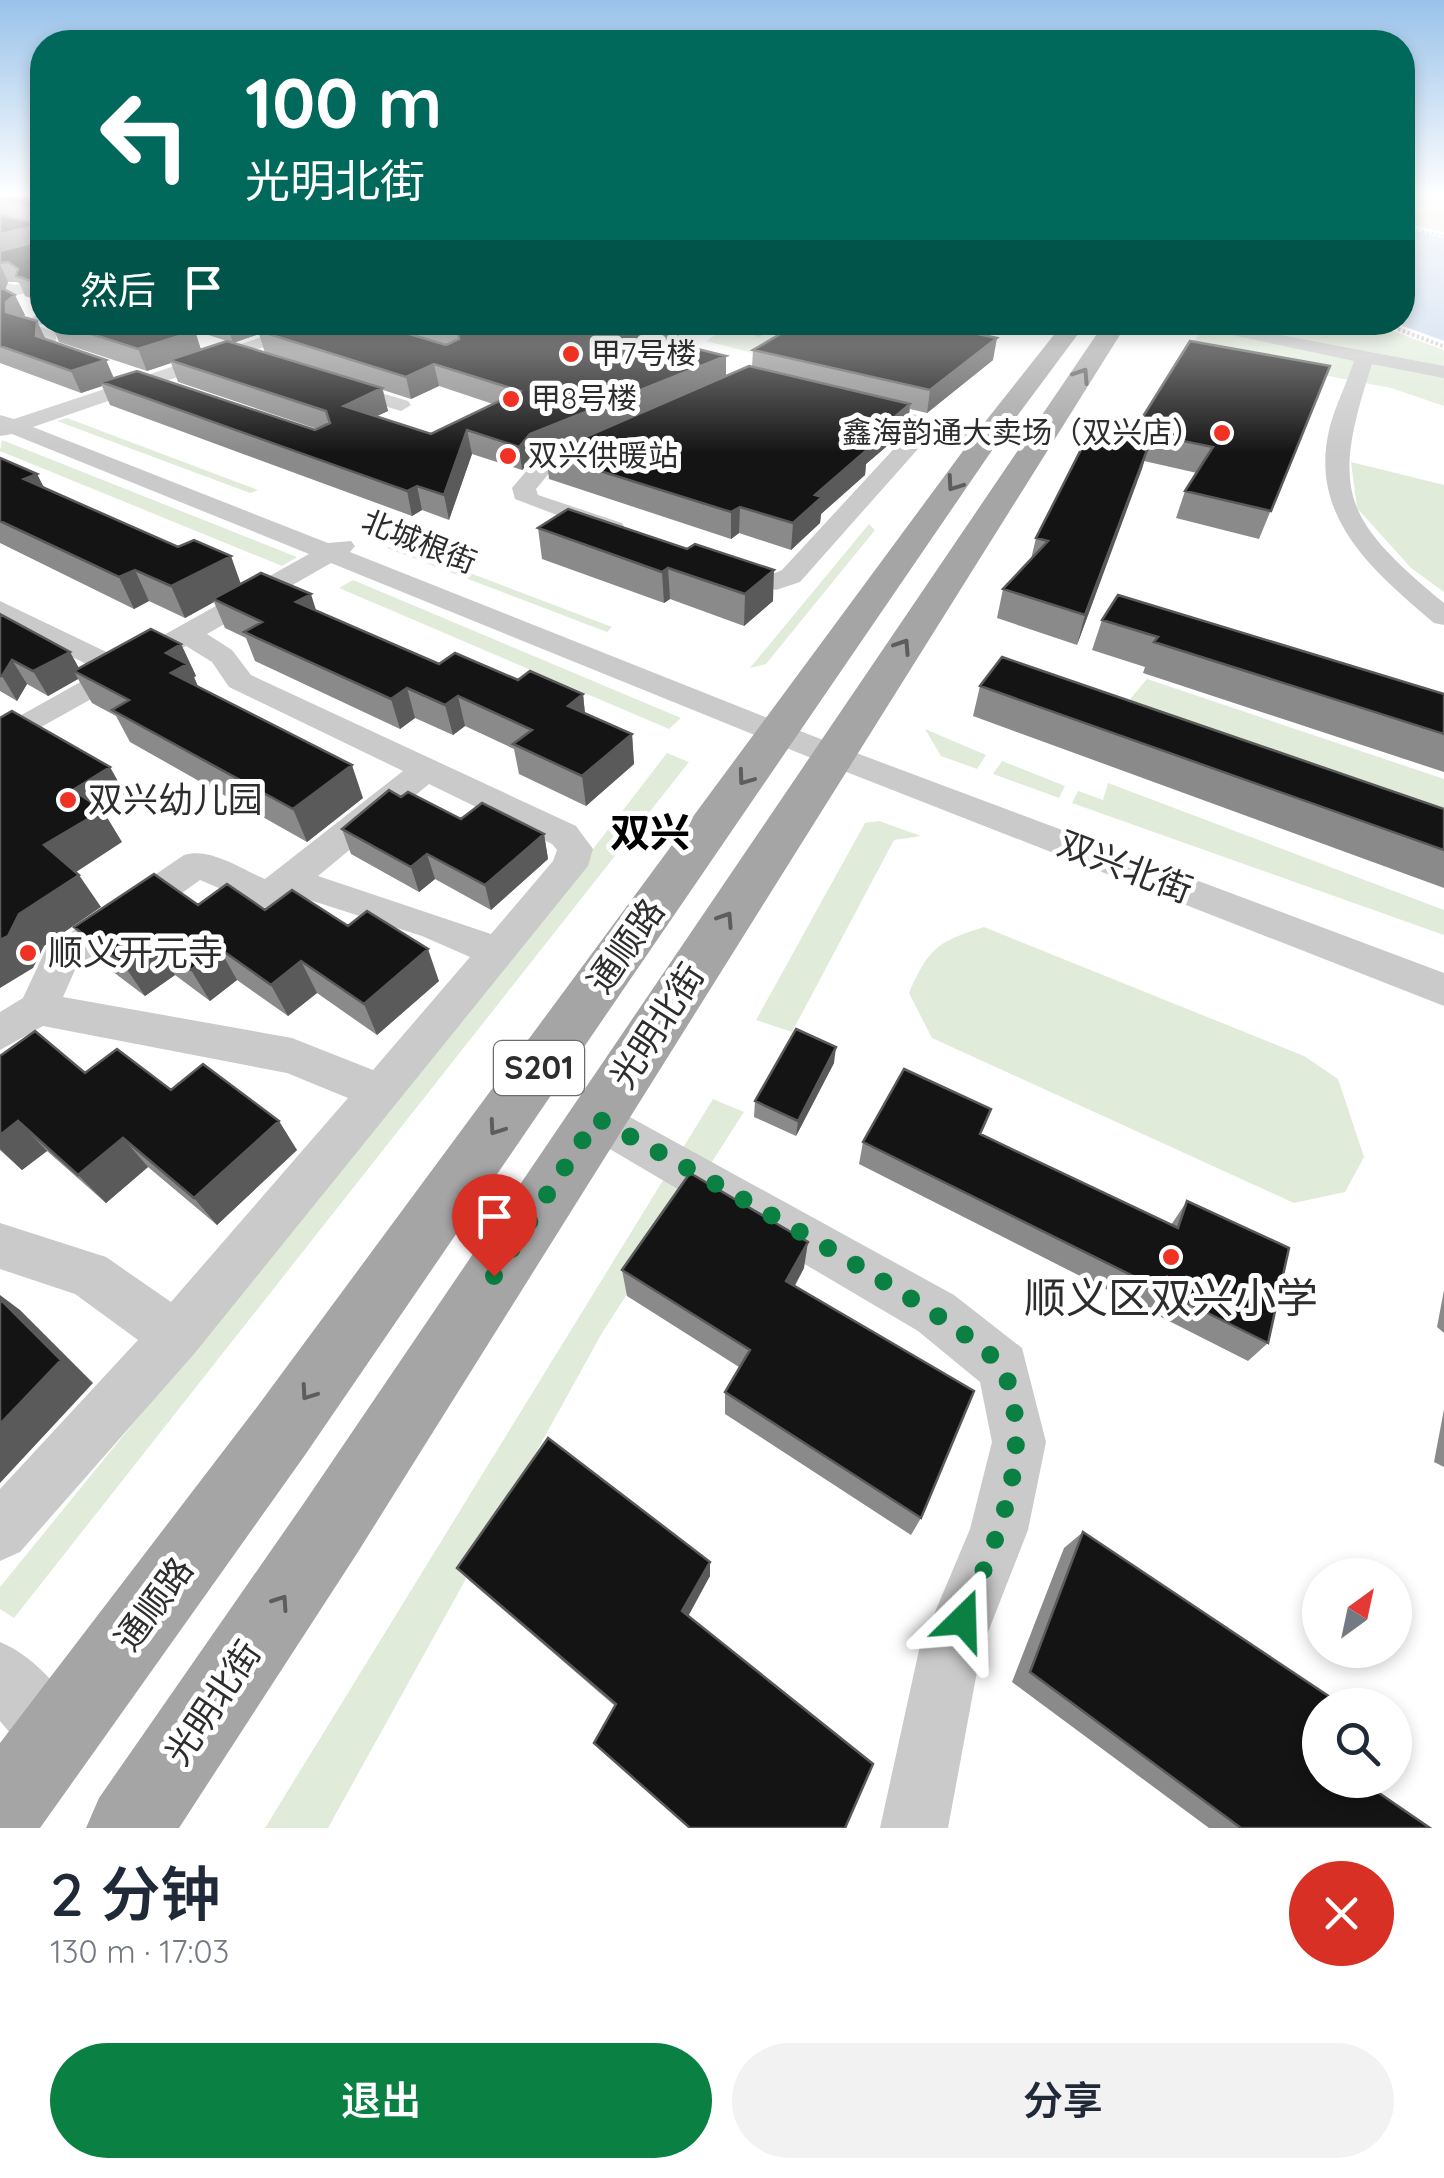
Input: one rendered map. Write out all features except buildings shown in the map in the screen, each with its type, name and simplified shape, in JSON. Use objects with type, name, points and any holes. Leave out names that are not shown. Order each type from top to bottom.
[{"type":"main road","name":"通顺路","points":[[0,1812],[280,1431],[809,738],[987,438],[1066,335]]},
{"type":"main road","name":"光明北街","points":[[129,1828],[597,1118],[809,738],[1107,335]]},
{"type":"street","points":[[8,288],[12,301],[30,309]]},
{"type":"street","points":[[38,335],[58,347]]},
{"type":"street","points":[[8,422],[294,335]]},
{"type":"street","points":[[1251,335],[1444,372]]},
{"type":"street","points":[[194,340],[269,364]]},
{"type":"street","points":[[1365,356],[1340,428],[1334,476],[1356,536],[1381,567],[1444,617]]},
{"type":"street","points":[[107,368],[179,392]]},
{"type":"street","points":[[306,376],[401,405]]},
{"type":"street","points":[[837,402],[987,438]]},
{"type":"street","name":"北城根街","points":[[8,422],[809,738]]},
{"type":"street","points":[[705,558],[776,582],[791,576],[928,424]]},
{"type":"street","points":[[612,436],[543,466],[524,488],[527,498],[634,534]]},
{"type":"street","points":[[0,740],[336,550]]},
{"type":"street","points":[[0,609],[122,670]]},
{"type":"street","points":[[0,1532],[176,1336],[382,1093],[570,866],[575,849],[564,835],[240,681],[222,656],[186,634]]},
{"type":"street","name":"双兴北街","points":[[809,738],[1444,969]]},
{"type":"street","name":"双兴北街","points":[[809,738],[1444,990]]},
{"type":"street","points":[[0,1033],[38,1008],[60,960],[197,864],[268,896],[426,770]]},
{"type":"street","points":[[289,880],[434,926],[498,953]]},
{"type":"street","points":[[38,1008],[292,1056],[382,1093]]},
{"type":"street","points":[[597,1118],[936,1312],[1003,1367],[1019,1442],[999,1530],[950,1650],[914,1828]]},
{"type":"street","points":[[0,1246],[89,1274],[176,1336]]},
{"type":"street","points":[[0,1673],[56,1736]]},
{"type":"path","points":[[1414,335],[1444,346]]},
{"type":"green space","points":[[715,335],[779,335],[753,353],[706,341]]},
{"type":"green space","points":[[1199,335],[1403,335],[1444,350],[1444,406],[1391,388],[1187,349]]},
{"type":"green space","points":[[67,418],[258,490],[250,493],[57,421]]},
{"type":"green space","points":[[2,440],[297,557],[282,566],[0,451]]},
{"type":"green space","points":[[1351,462],[1444,485],[1444,592],[1411,568],[1357,508]]},
{"type":"green space","points":[[869,524],[875,530],[766,664],[750,668]]},
{"type":"green space","points":[[396,545],[612,627],[607,632],[387,548]]},
{"type":"green space","points":[[353,580],[681,718],[669,729],[339,588]]},
{"type":"green space","points":[[1147,679],[1444,779],[1444,814],[1126,704]]},
{"type":"green space","points":[[925,729],[986,755],[977,769],[941,756]]},
{"type":"green space","points":[[667,753],[689,762],[14,1618],[0,1609],[0,1587],[461,1021]]},
{"type":"green space","points":[[1002,761],[1065,786],[1059,798],[993,774]]},
{"type":"green space","points":[[1108,783],[1444,910],[1444,935],[1072,803],[1078,791],[1103,800]]},
{"type":"green space","points":[[879,821],[921,836],[894,840],[792,1032],[756,1020],[865,823]]},
{"type":"green space","points":[[984,927],[1304,1056],[1338,1079],[1364,1157],[1345,1192],[1294,1203],[932,1038],[909,993],[916,978],[936,949]]},
{"type":"green space","points":[[713,1099],[744,1112],[602,1333],[328,1828],[265,1828]]},
{"type":"water","points":[[1415,282],[1444,282],[1444,341],[1415,330]]},
{"type":"place","name":"甲7号楼","points":[[571,354]]},
{"type":"place","name":"甲8号楼","points":[[511,399]]},
{"type":"place","name":"鑫海韵通大卖场（双兴店）","points":[[1222,433]]},
{"type":"place","name":"双兴供暖站","points":[[508,456]]},
{"type":"place","name":"双兴幼儿园","points":[[68,800]]},
{"type":"place","name":"顺义开元寺","points":[[28,953]]},
{"type":"place","name":"顺义区双兴小学","points":[[1171,1257]]},
{"type":"district","name":"双兴","points":[[650,833]]},
{"type":"route","points":[[494,1276],[597,1118],[936,1312],[1003,1367],[1019,1442],[999,1530],[963,1620]]}]
